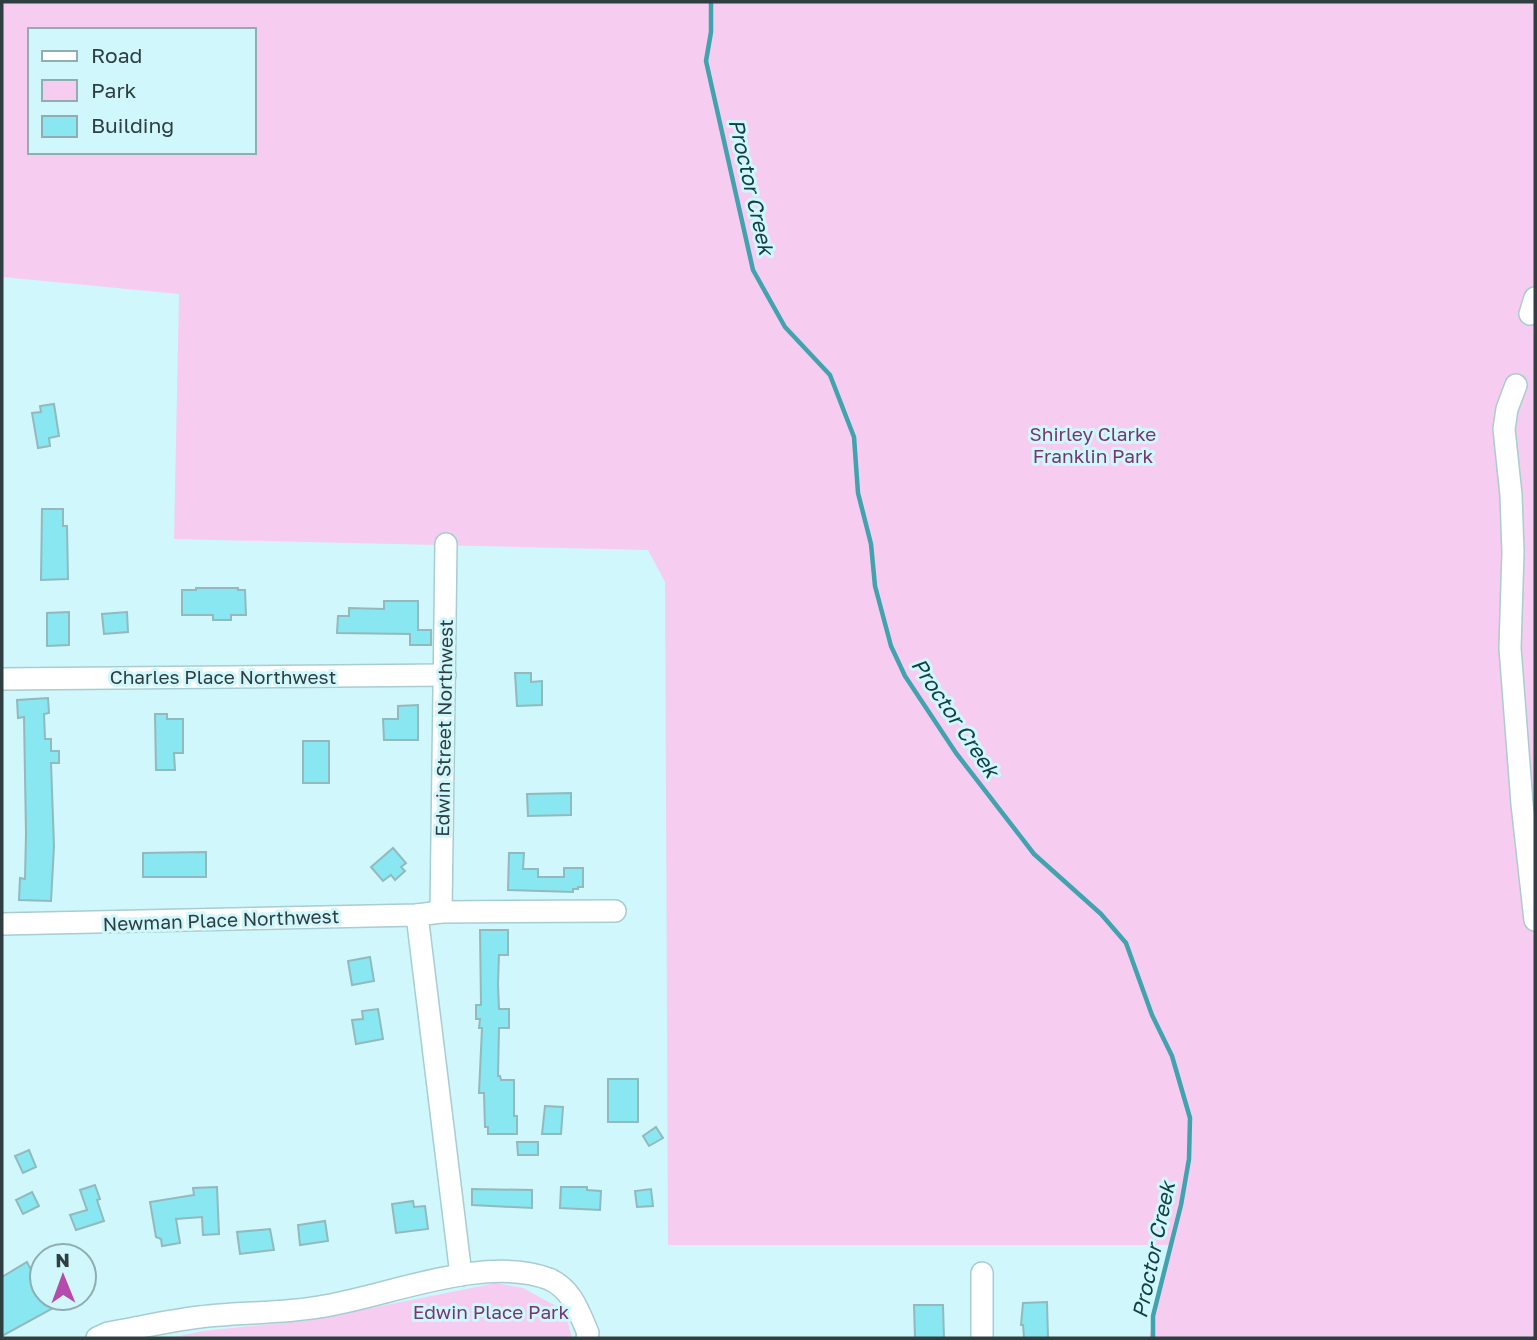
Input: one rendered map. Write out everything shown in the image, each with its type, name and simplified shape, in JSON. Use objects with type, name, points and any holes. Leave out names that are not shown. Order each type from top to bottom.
[{"type":"street","points":[[1516,386],[1507,410],[1504,429],[1511,495],[1513,552],[1510,648],[1522,804],[1535,920]]},
{"type":"street","name":"Edwin Street Northwest","points":[[441,912],[446,544]]},
{"type":"street","name":"Charles Place Northwest","points":[[2,679],[444,676]]},
{"type":"street","name":"Newman Place Northwest","points":[[2,924],[417,915],[441,912],[615,911]]},
{"type":"street","points":[[417,915],[461,1275]]},
{"type":"street","points":[[97,1338],[108,1333],[192,1318],[319,1307],[461,1275],[504,1273],[536,1276],[551,1280],[563,1288],[573,1299],[588,1333],[587,1338]]},
{"type":"street","points":[[982,1273],[982,1338]]},
{"type":"green space","name":"Shirley Clarke Franklin Park","points":[[2,2],[1535,2],[1535,1338],[1149,1338],[1170,1245],[668,1245],[665,582],[648,550],[174,539],[179,294],[2,277]]},
{"type":"green space","name":"Edwin Place Park","points":[[496,1283],[523,1288],[565,1311],[572,1338],[169,1338],[203,1331],[311,1320]]},
{"type":"building","points":[[54,404],[59,436],[49,438],[50,446],[38,448],[32,413],[41,412],[40,406]]},
{"type":"building","points":[[42,509],[63,509],[63,526],[67,526],[68,579],[41,580]]},
{"type":"building","points":[[182,590],[245,590],[246,615],[231,615],[231,620],[213,620],[213,615],[182,615]]},
{"type":"building","points":[[384,601],[418,601],[418,630],[431,630],[431,645],[410,645],[410,634],[337,633],[338,616],[349,616],[349,608],[384,609]]},
{"type":"building","points":[[69,612],[69,645],[47,646],[47,613]]},
{"type":"building","points":[[127,612],[128,632],[104,634],[102,614]]},
{"type":"building","points":[[515,673],[531,673],[531,682],[542,681],[542,705],[517,706]]},
{"type":"building","points":[[48,698],[49,713],[44,714],[45,739],[51,739],[51,751],[59,751],[59,763],[51,763],[54,846],[51,901],[19,900],[20,878],[25,879],[26,834],[24,717],[18,718],[17,700]]},
{"type":"building","points":[[418,705],[418,740],[384,740],[383,719],[398,719],[398,706]]},
{"type":"building","points":[[155,714],[167,714],[167,719],[183,719],[183,753],[174,753],[175,770],[156,770]]},
{"type":"building","points":[[303,741],[329,741],[329,783],[303,783]]},
{"type":"building","points":[[571,793],[571,815],[528,816],[527,794]]},
{"type":"building","points":[[393,848],[406,863],[401,867],[405,871],[395,880],[391,875],[383,881],[371,867]]},
{"type":"building","points":[[206,852],[206,877],[143,877],[143,853]]},
{"type":"building","points":[[509,853],[524,853],[523,869],[538,869],[538,877],[564,877],[564,868],[583,868],[583,887],[573,889],[573,892],[508,890]]},
{"type":"building","points":[[480,930],[508,930],[508,955],[499,955],[498,984],[499,1009],[509,1009],[509,1028],[499,1028],[498,1076],[501,1080],[514,1080],[517,1134],[488,1134],[488,1127],[485,1127],[484,1093],[479,1093],[482,1028],[479,1028],[480,1019],[476,1019],[476,1005],[481,1005]]},
{"type":"building","points":[[370,957],[374,981],[352,985],[348,961]]},
{"type":"building","points":[[378,1009],[383,1039],[356,1044],[352,1020],[363,1019],[362,1011]]},
{"type":"building","points":[[608,1079],[638,1079],[638,1122],[608,1122]]},
{"type":"building","points":[[545,1106],[563,1107],[561,1134],[542,1134]]},
{"type":"building","points":[[656,1127],[663,1138],[649,1146],[643,1136]]},
{"type":"building","points":[[517,1142],[538,1142],[538,1155],[518,1155]]},
{"type":"building","points":[[29,1150],[36,1167],[23,1173],[15,1156]]},
{"type":"building","points":[[95,1185],[104,1221],[76,1230],[70,1215],[87,1210],[80,1190]]},
{"type":"building","points":[[217,1187],[219,1234],[203,1235],[202,1217],[176,1219],[180,1243],[162,1246],[161,1239],[156,1237],[150,1202],[194,1195],[193,1188]]},
{"type":"building","points":[[561,1187],[587,1187],[587,1190],[601,1191],[600,1210],[560,1208]]},
{"type":"building","points":[[472,1189],[532,1190],[532,1208],[472,1205]]},
{"type":"building","points":[[651,1189],[653,1206],[637,1207],[635,1191]]},
{"type":"building","points":[[32,1192],[39,1206],[23,1214],[16,1200]]},
{"type":"building","points":[[413,1201],[414,1207],[425,1206],[428,1229],[396,1233],[392,1204]]},
{"type":"building","points":[[325,1221],[328,1241],[300,1245],[298,1225]]},
{"type":"building","points":[[270,1229],[274,1250],[240,1254],[237,1232]]},
{"type":"building","points":[[27,1262],[28,1312],[46,1312],[2,1336],[2,1277]]},
{"type":"building","points":[[1047,1302],[1048,1338],[1024,1338],[1021,1325],[1023,1303]]},
{"type":"building","points":[[914,1305],[943,1305],[944,1338],[915,1338]]},
{"type":"waterway","name":"Proctor Creek","points":[[711,2],[711,32],[706,61],[753,270],[785,327],[830,375],[854,437],[858,493],[871,544],[875,586],[891,646],[905,676],[956,753],[1034,854],[1101,914],[1126,943],[1152,1015],[1172,1056],[1190,1118],[1189,1159],[1181,1205],[1153,1316],[1153,1338]]}]
